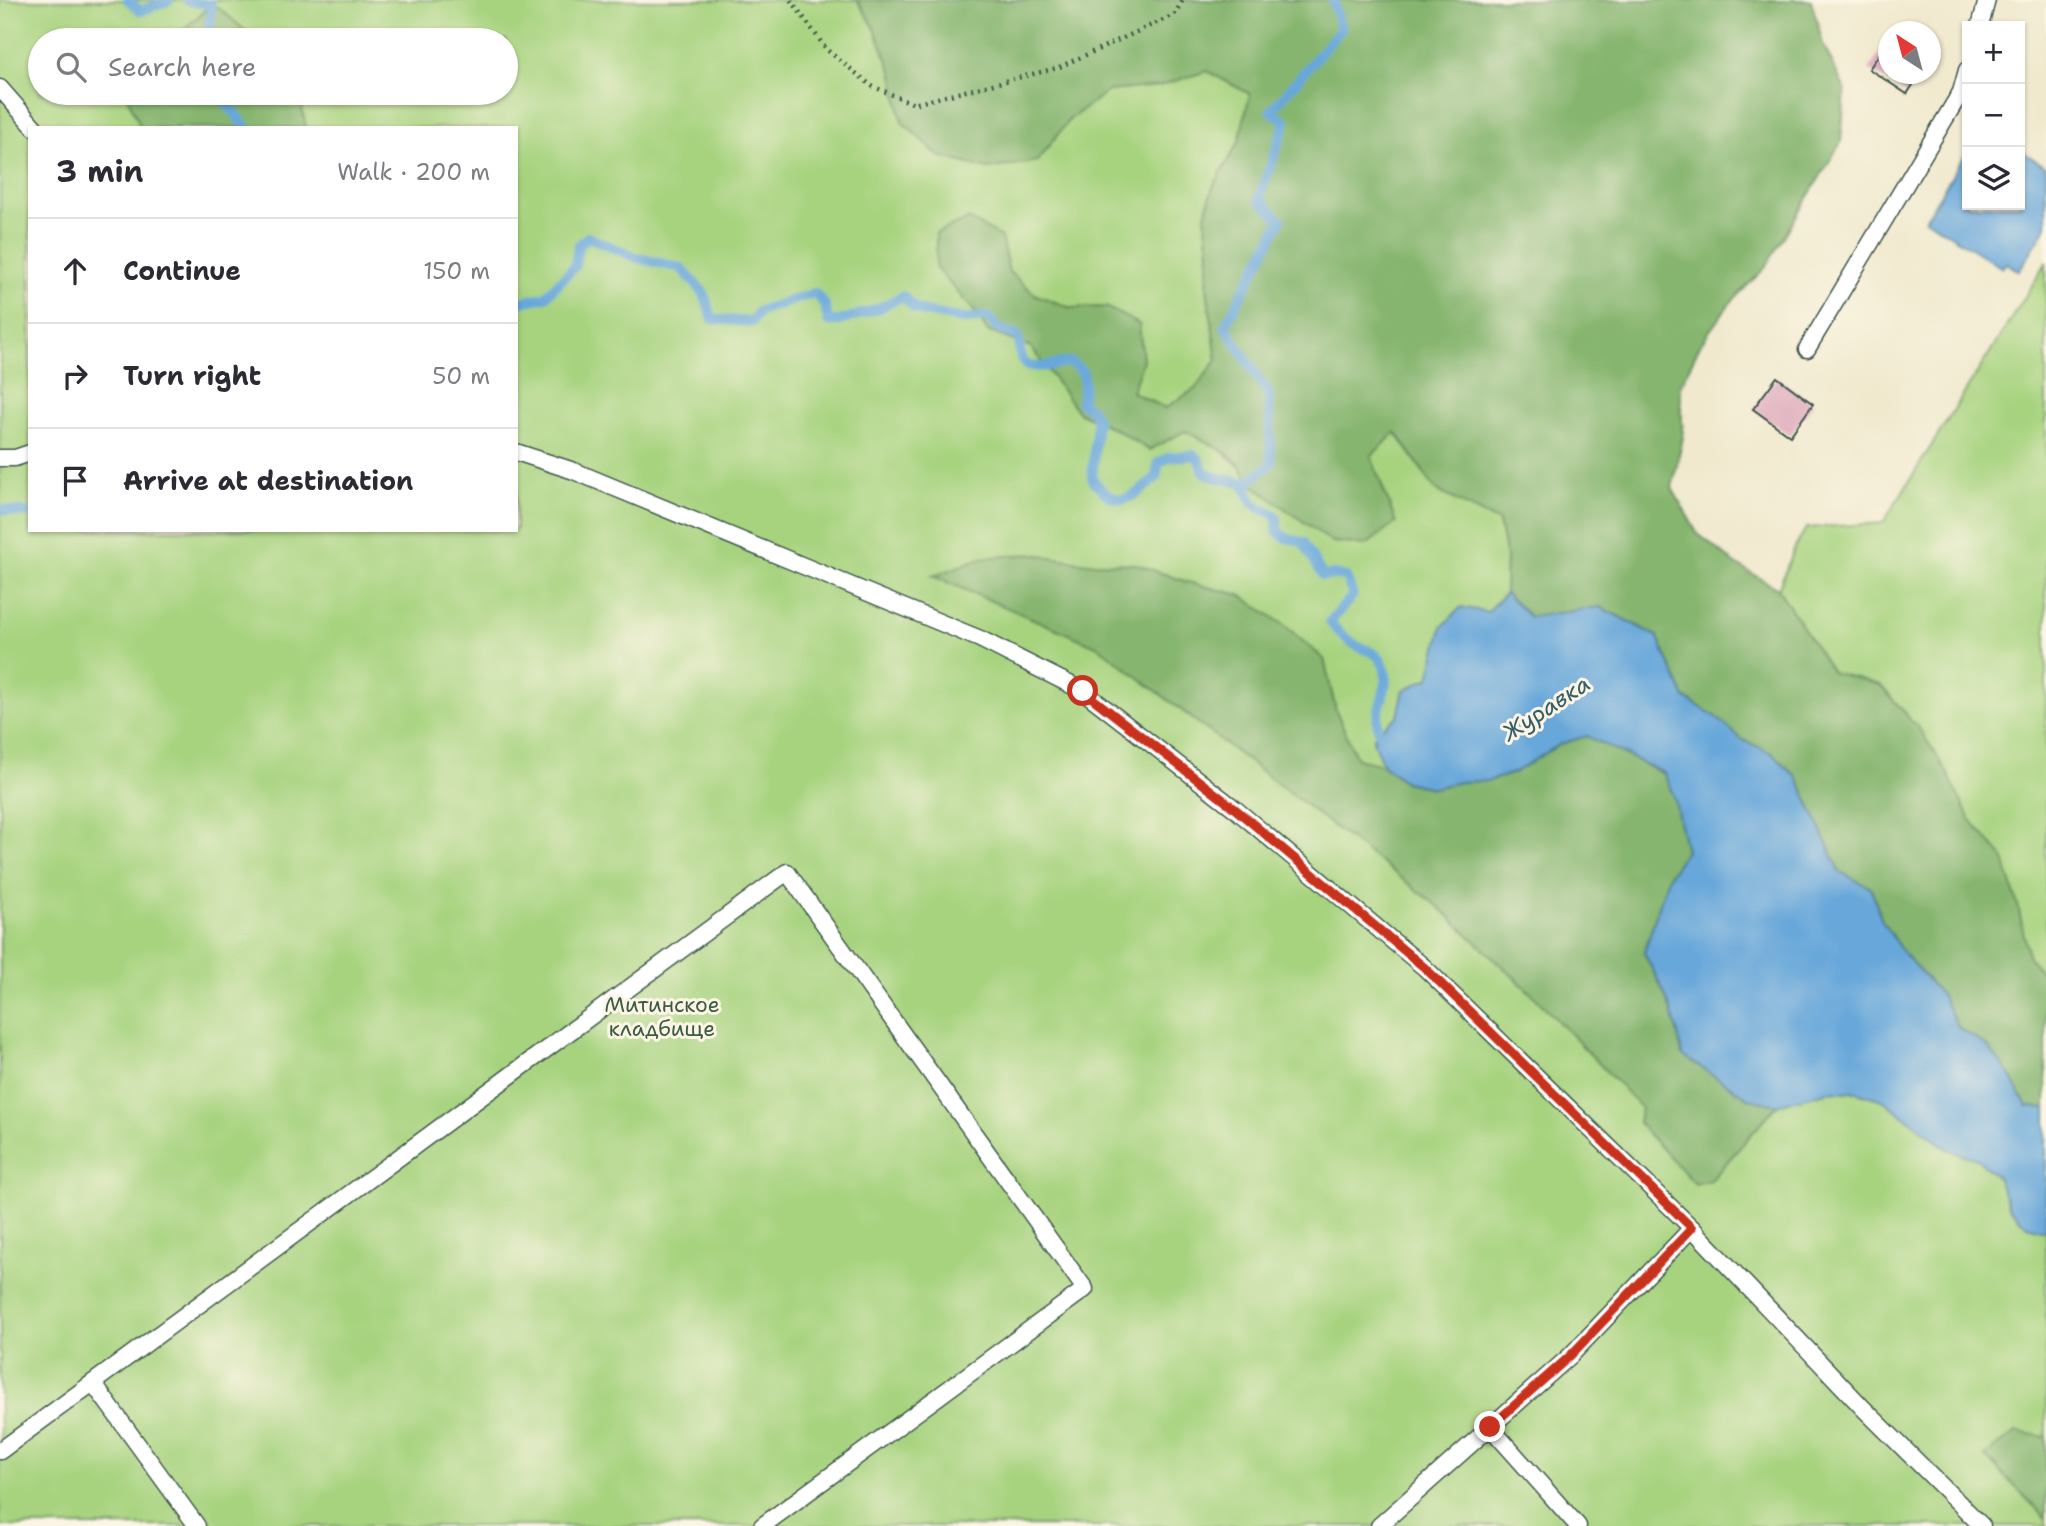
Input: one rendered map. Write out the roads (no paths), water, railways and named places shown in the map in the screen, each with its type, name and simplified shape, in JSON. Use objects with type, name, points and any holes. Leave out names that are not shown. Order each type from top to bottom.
[{"type":"lane","points":[[1981,21],[1987,0]]},
{"type":"lane","points":[[1807,349],[1961,92],[1963,84]]},
{"type":"lane","points":[[0,88],[33,126]]},
{"type":"lane","points":[[518,453],[574,471],[980,639],[1083,691],[1234,808],[1425,968],[1692,1228],[1864,1409],[1982,1526]]},
{"type":"lane","points":[[0,458],[15,458],[28,454]]},
{"type":"lane","points":[[0,1451],[786,872],[1085,1289],[762,1526]]},
{"type":"lane","points":[[1379,1526],[1570,1356],[1692,1228]]},
{"type":"lane","points":[[93,1383],[197,1526]]},
{"type":"lane","points":[[1490,1427],[1578,1526]]},
{"type":"water","points":[[2025,153],[2046,167],[2046,228],[2019,271],[2006,263],[2002,268],[1925,219],[1962,160],[1962,210],[2025,210]]},
{"type":"water","points":[[1505,593],[1530,617],[1600,607],[1657,636],[1685,698],[1715,716],[1741,739],[1772,753],[1797,777],[1840,872],[1871,888],[1882,921],[1901,950],[1942,996],[1958,1027],[1988,1047],[2010,1075],[2027,1106],[2046,1108],[2046,1231],[2027,1226],[2009,1207],[1998,1178],[1977,1159],[1949,1150],[1883,1100],[1857,1092],[1830,1091],[1777,1105],[1750,1099],[1682,1055],[1668,1002],[1644,953],[1669,875],[1686,851],[1674,797],[1664,773],[1587,736],[1560,744],[1514,773],[1488,781],[1460,782],[1433,788],[1405,782],[1383,765],[1373,740],[1377,732],[1398,716],[1404,690],[1429,678],[1442,627],[1461,607],[1488,612]]},
{"type":"waterway","name":"Журавка","points":[[128,0],[141,11],[169,0]]},
{"type":"waterway","name":"Журавка","points":[[188,0],[211,5],[210,28]]},
{"type":"waterway","points":[[1247,490],[1248,482],[1271,464],[1269,395],[1225,326],[1281,220],[1259,199],[1286,121],[1271,111],[1341,29],[1333,0]]},
{"type":"waterway","name":"Журавка","points":[[228,105],[245,126]]},
{"type":"waterway","name":"Журавка","points":[[518,303],[545,297],[575,266],[578,246],[588,237],[637,258],[681,268],[703,292],[713,319],[752,322],[759,311],[815,293],[825,305],[828,321],[839,321],[877,309],[903,296],[914,308],[925,312],[963,319],[988,317],[998,329],[1017,335],[1024,363],[1036,367],[1070,362],[1083,372],[1081,403],[1091,409],[1097,419],[1092,478],[1108,495],[1116,499],[1130,497],[1156,478],[1158,463],[1170,457],[1194,455],[1204,472],[1214,477],[1242,482],[1254,503],[1274,514],[1277,531],[1286,538],[1303,542],[1323,576],[1346,577],[1353,595],[1330,622],[1347,639],[1373,653],[1382,662],[1386,683],[1377,721],[1384,741]]},
{"type":"waterway","points":[[0,510],[28,513]]},
{"type":"park label","name":"Митинское кладбище","points":[[662,1017]]}]
